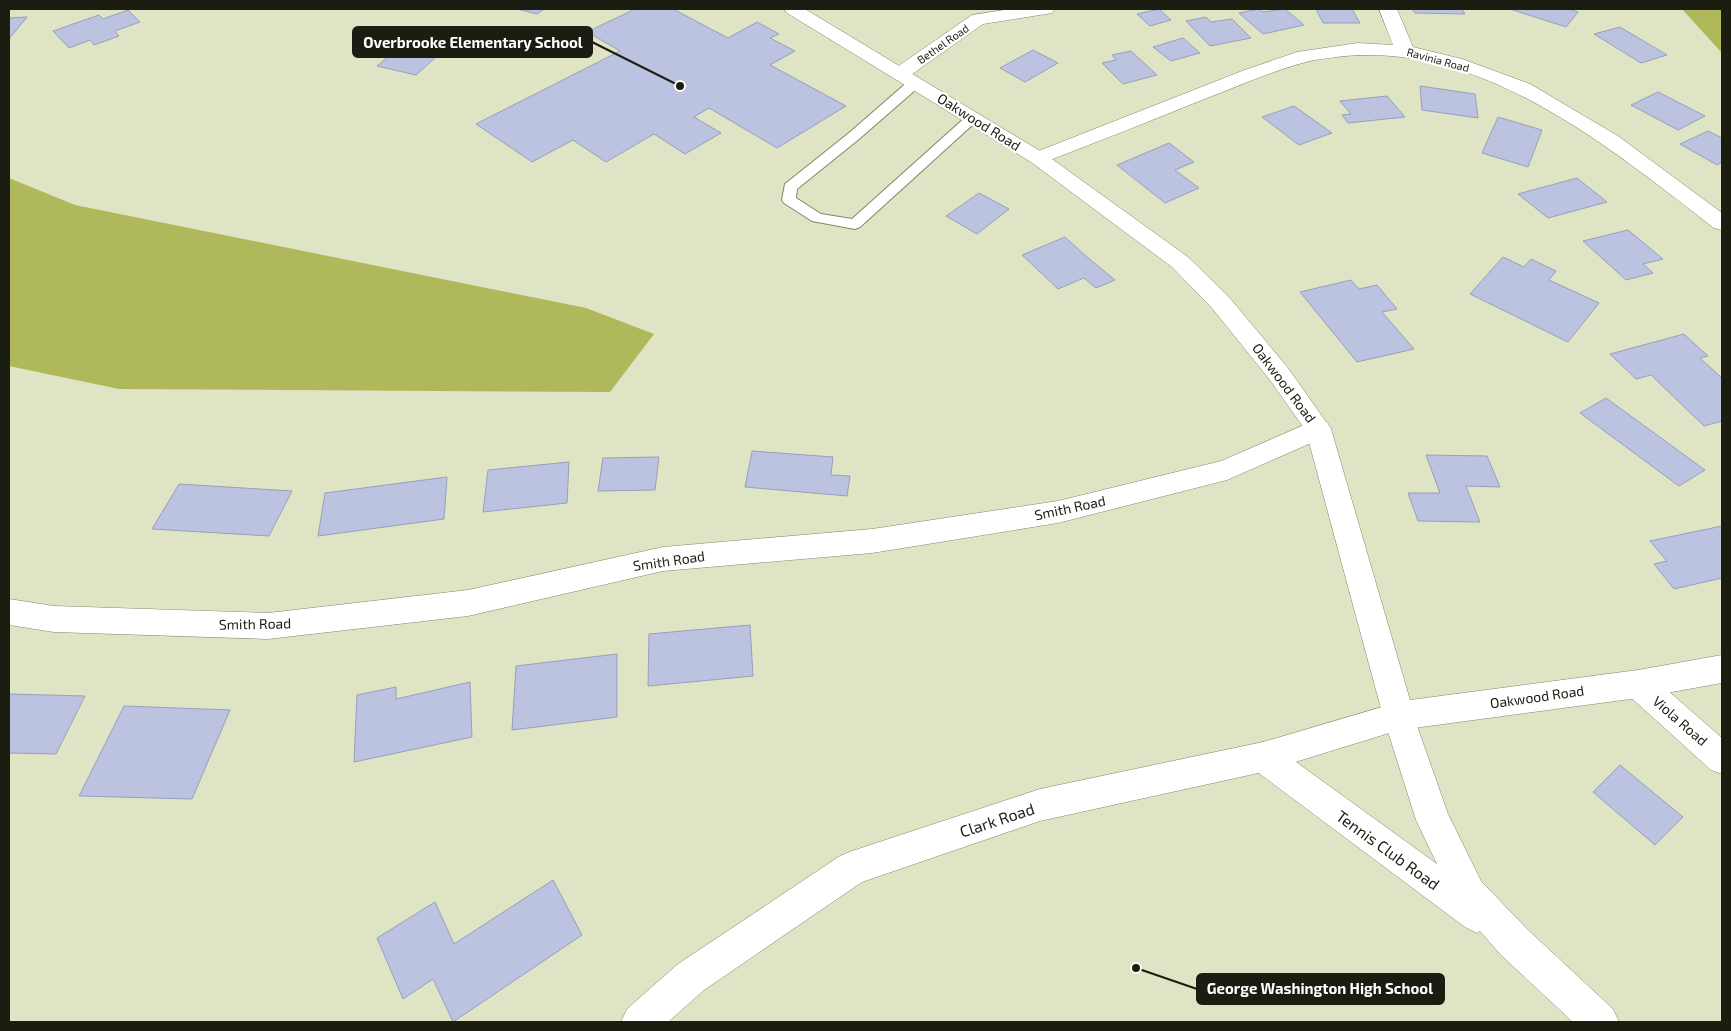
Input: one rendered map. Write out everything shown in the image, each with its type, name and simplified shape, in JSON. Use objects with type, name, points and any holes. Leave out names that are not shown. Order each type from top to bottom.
[{"type":"street","name":"Oakwood Road","points":[[792,9],[909,78],[1038,158],[1180,262],[1220,302],[1280,374],[1318,429],[1399,716],[1638,684],[1722,669]]},
{"type":"street","name":"Bethel Road","points":[[909,78],[978,19],[1046,9]]},
{"type":"street","points":[[1388,9],[1405,51]]},
{"type":"street","name":"Ravinia Road","points":[[1038,158],[1304,56],[1358,48],[1405,51],[1455,63],[1523,88],[1611,140],[1722,223]]},
{"type":"street","name":"Smith Road","points":[[9,612],[54,619],[268,626],[468,604],[663,559],[872,542],[1058,512],[1227,470],[1318,429]]},
{"type":"street","name":"Viola Road","points":[[1638,684],[1722,759]]},
{"type":"street","name":"Clark Road","points":[[640,1022],[691,977],[852,868],[1040,805],[1263,758],[1399,716]]},
{"type":"street","name":"Tennis Club Road","points":[[1399,716],[1433,820],[1469,893],[1514,942],[1600,1022]]},
{"type":"street","name":"Tennis Club Road","points":[[1263,758],[1514,942]]},
{"type":"lane","points":[[909,78],[854,136],[790,187],[789,200],[817,218],[856,224],[973,118]]},
{"type":"green space","points":[[1682,9],[1722,9],[1722,53]]},
{"type":"green space","points":[[9,178],[75,205],[586,308],[654,334],[610,392],[119,389],[9,366]]},
{"type":"building","points":[[517,9],[544,9],[537,14]]},
{"type":"building","points":[[635,9],[673,9],[728,38],[757,22],[779,34],[770,38],[795,51],[770,65],[846,106],[777,148],[709,108],[694,117],[721,133],[685,154],[654,134],[606,162],[573,140],[532,162],[476,124],[620,51],[587,32]]},
{"type":"building","points":[[1159,9],[1171,20],[1150,26],[1137,14]]},
{"type":"building","points":[[1259,9],[1263,12],[1285,9],[1304,25],[1263,34],[1239,13]]},
{"type":"building","points":[[1316,9],[1352,9],[1360,23],[1323,23]]},
{"type":"building","points":[[1412,9],[1462,9],[1465,14],[1415,13]]},
{"type":"building","points":[[1510,9],[1568,9],[1578,12],[1566,27]]},
{"type":"building","points":[[128,10],[140,22],[115,31],[119,36],[94,45],[90,40],[69,48],[53,31],[99,15],[103,19]]},
{"type":"building","points":[[27,17],[9,39],[9,18]]},
{"type":"building","points":[[1206,17],[1211,22],[1232,19],[1251,38],[1210,46],[1186,21]]},
{"type":"building","points":[[1620,27],[1667,55],[1641,63],[1594,34]]},
{"type":"building","points":[[420,30],[457,38],[416,75],[377,66]]},
{"type":"building","points":[[1183,38],[1200,53],[1171,61],[1153,47]]},
{"type":"building","points":[[1033,50],[1058,63],[1025,82],[1000,68]]},
{"type":"building","points":[[1131,51],[1157,75],[1123,84],[1102,63],[1116,60],[1112,55]]},
{"type":"building","points":[[1420,86],[1475,94],[1478,118],[1422,110]]},
{"type":"building","points":[[1658,92],[1705,116],[1678,130],[1631,105]]},
{"type":"building","points":[[1387,96],[1405,117],[1348,123],[1342,115],[1351,114],[1340,101]]},
{"type":"building","points":[[1294,106],[1332,133],[1299,145],[1262,117]]},
{"type":"building","points":[[1498,117],[1542,130],[1528,167],[1482,153]]},
{"type":"building","points":[[1708,131],[1722,138],[1722,162],[1717,165],[1680,144]]},
{"type":"building","points":[[1169,143],[1194,162],[1175,170],[1199,188],[1165,203],[1117,165]]},
{"type":"building","points":[[1577,178],[1607,202],[1548,218],[1518,194]]},
{"type":"building","points":[[979,193],[1009,209],[977,234],[946,216]]},
{"type":"building","points":[[1628,230],[1663,259],[1643,264],[1653,273],[1626,280],[1583,241]]},
{"type":"building","points":[[1065,237],[1115,280],[1096,288],[1084,278],[1058,289],[1022,255]]},
{"type":"building","points":[[1503,257],[1524,267],[1531,259],[1556,271],[1549,280],[1599,303],[1568,342],[1470,294]]},
{"type":"building","points":[[1351,280],[1359,289],[1377,285],[1397,309],[1382,312],[1414,349],[1357,362],[1300,292]]},
{"type":"building","points":[[1684,334],[1708,356],[1700,358],[1722,378],[1722,421],[1704,426],[1651,375],[1636,379],[1610,354]]},
{"type":"building","points":[[1606,398],[1705,470],[1679,486],[1580,413]]},
{"type":"building","points":[[752,451],[833,457],[831,475],[850,476],[847,496],[745,487]]},
{"type":"building","points":[[1426,455],[1487,456],[1500,487],[1466,486],[1480,522],[1418,521],[1408,493],[1440,493]]},
{"type":"building","points":[[659,457],[655,490],[598,491],[603,458]]},
{"type":"building","points":[[569,462],[567,503],[483,512],[488,470]]},
{"type":"building","points":[[447,477],[444,519],[318,536],[325,493]]},
{"type":"building","points":[[179,484],[292,491],[269,536],[152,529]]},
{"type":"building","points":[[1722,526],[1722,578],[1674,589],[1654,564],[1667,561],[1650,541]]},
{"type":"building","points":[[750,625],[753,676],[648,686],[649,634]]},
{"type":"building","points":[[617,654],[617,717],[512,730],[516,666]]},
{"type":"building","points":[[470,682],[472,737],[354,762],[357,695],[396,687],[396,699]]},
{"type":"building","points":[[9,694],[85,696],[56,754],[9,753]]},
{"type":"building","points":[[124,706],[230,710],[192,799],[79,796]]},
{"type":"building","points":[[1620,765],[1683,817],[1655,845],[1593,792]]},
{"type":"building","points":[[553,880],[582,935],[453,1022],[433,979],[403,999],[377,938],[435,902],[454,944]]},
{"type":"place","name":"Overbrooke Elementary School","points":[[680,86]]},
{"type":"place","name":"George Washington High School","points":[[1136,968]]}]
